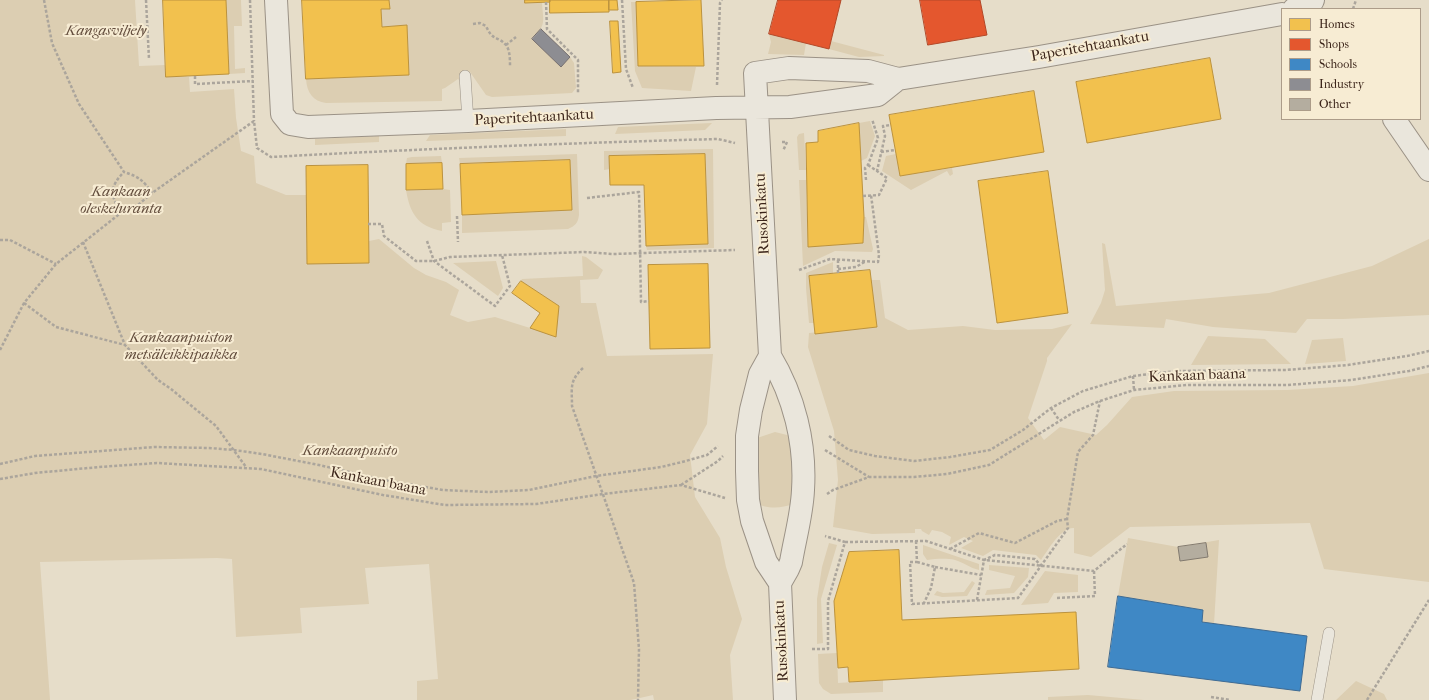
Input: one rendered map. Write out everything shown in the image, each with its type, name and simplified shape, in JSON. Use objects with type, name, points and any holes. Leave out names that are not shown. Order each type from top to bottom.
[{"type":"street","name":"Paperitehtaankatu","points":[[276,0],[282,114],[290,124],[308,127],[468,121],[716,108],[790,107],[878,96],[898,80]]},
{"type":"street","name":"Paperitehtaankatu","points":[[755,73],[789,68],[868,70],[898,80],[1281,14]]},
{"type":"street","name":"Rusokinkatu","points":[[755,73],[756,107],[760,143],[770,356],[781,375],[793,407],[801,442],[803,468],[801,509],[791,562],[780,583]]},
{"type":"street","points":[[1395,120],[1429,170]]},
{"type":"street","name":"Rusokinkatu","points":[[770,356],[760,374],[751,410],[747,436],[746,472],[748,500],[752,521],[766,562],[780,583],[785,700]]},
{"type":"lane","points":[[465,76],[468,121]]},
{"type":"lane","points":[[1317,700],[1329,633]]},
{"type":"path","points":[[44,0],[52,43],[79,104],[124,172],[143,180],[152,193]]},
{"type":"path","points":[[146,0],[149,59]]},
{"type":"path","points":[[250,0],[254,121],[257,148],[271,156],[398,149],[718,139],[734,143],[787,142],[783,152]]},
{"type":"path","points":[[622,0],[626,69],[634,91]]},
{"type":"path","points":[[716,87],[721,1]]},
{"type":"path","points":[[546,2],[547,29],[578,60],[578,99]]},
{"type":"path","points":[[473,24],[482,24],[486,26],[492,37],[506,45],[508,49],[510,66]]},
{"type":"path","points":[[506,45],[516,37]]},
{"type":"path","points":[[195,76],[195,84],[253,81]]},
{"type":"path","points":[[866,180],[865,168],[868,165],[878,138],[871,115]]},
{"type":"path","points":[[0,350],[24,303],[56,264],[122,212],[138,205],[152,193],[254,121]]},
{"type":"path","points":[[877,171],[885,136],[883,126],[891,125]]},
{"type":"path","points":[[881,152],[895,150]]},
{"type":"path","points":[[863,196],[880,195],[887,178],[868,165]]},
{"type":"path","points":[[122,212],[115,203],[113,195],[117,179],[124,172]]},
{"type":"path","points":[[587,198],[638,192],[641,302],[649,302]]},
{"type":"path","points":[[799,270],[830,259],[878,262],[879,255],[871,195]]},
{"type":"path","points":[[457,216],[458,242]]},
{"type":"path","points":[[368,224],[382,224],[384,236],[416,262],[434,261],[450,257],[502,255],[584,252],[613,254],[735,250]]},
{"type":"path","points":[[0,240],[10,240],[56,264]]},
{"type":"path","points":[[427,241],[434,261],[495,306],[510,286],[502,255]]},
{"type":"path","points":[[83,242],[125,345],[158,380],[216,426],[246,467]]},
{"type":"path","points":[[838,260],[838,273]]},
{"type":"path","points":[[838,269],[856,267],[867,261]]},
{"type":"path","points":[[24,303],[56,326],[125,345]]},
{"type":"path","points":[[829,436],[849,450],[875,456],[914,461],[950,457],[990,450],[1023,430],[1051,408],[1083,391],[1133,376],[1177,371],[1286,370],[1348,365],[1407,356],[1429,350]]},
{"type":"path","name":"Kankaan baana","points":[[869,477],[914,477],[947,474],[989,465],[1074,412],[1100,401],[1134,390],[1187,385],[1287,385],[1344,380],[1410,371],[1429,366]]},
{"type":"path","points":[[583,368],[575,376],[572,388],[572,406],[634,583],[639,649],[638,700]]},
{"type":"path","points":[[1133,376],[1134,390]]},
{"type":"path","points":[[981,575],[935,567],[917,562],[910,562],[912,604],[1018,598],[1068,528],[1067,519],[1078,452],[1093,435],[1100,401]]},
{"type":"path","points":[[1051,408],[1059,420]]},
{"type":"path","points":[[0,464],[35,456],[155,447],[234,450],[319,465],[384,480],[443,490],[488,492],[529,490],[596,476],[682,462],[707,455],[718,446]]},
{"type":"path","points":[[830,454],[869,477]]},
{"type":"path","points":[[681,485],[718,461]]},
{"type":"path","name":"Kankaan baana","points":[[0,479],[99,467],[157,463],[246,467],[383,495],[445,505],[536,504],[603,494],[681,485]]},
{"type":"path","points":[[833,490],[869,477]]},
{"type":"path","points":[[681,485],[719,496]]},
{"type":"path","points":[[950,549],[979,533],[1015,543],[1057,521],[1067,519]]},
{"type":"path","points":[[825,536],[845,542],[926,541],[984,560],[1094,571],[1127,544]]},
{"type":"path","points":[[916,541],[917,562]]},
{"type":"path","points":[[812,649],[828,649],[828,601],[845,542]]},
{"type":"path","points":[[984,560],[995,554],[1035,559],[1042,566]]},
{"type":"path","points":[[977,600],[984,560]]},
{"type":"path","points":[[924,603],[931,588],[935,567]]},
{"type":"path","points":[[1057,598],[1094,596],[1094,571]]},
{"type":"path","points":[[1367,700],[1429,600]]},
{"type":"path","points":[[1211,697],[1230,700]]},
{"type":"green space","points":[[0,0],[135,0],[139,66],[165,65],[166,77],[189,77],[190,92],[234,89],[236,118],[241,151],[254,156],[256,183],[286,195],[306,195],[307,264],[369,241],[379,239],[414,268],[426,275],[446,282],[459,290],[450,315],[468,322],[495,317],[530,328],[559,306],[521,281],[522,279],[583,276],[582,256],[586,257],[603,270],[598,279],[580,280],[581,303],[596,303],[607,356],[713,354],[707,424],[690,455],[695,497],[720,538],[726,567],[742,619],[730,655],[733,700],[654,700],[653,695],[631,700],[417,700],[417,681],[438,679],[429,564],[365,568],[369,604],[300,608],[302,633],[236,637],[232,559],[217,558],[40,562],[50,700],[0,700]]},
{"type":"green space","points":[[226,0],[241,0],[242,26],[234,26],[235,69],[245,68],[245,73],[229,74]]},
{"type":"green space","points":[[389,0],[525,0],[525,3],[542,2],[542,26],[532,39],[561,67],[570,57],[574,63],[576,88],[572,93],[492,97],[486,95],[470,72],[460,81],[458,79],[442,89],[442,101],[326,103],[314,98],[309,92],[306,79],[409,75],[407,25],[382,27],[381,9],[390,9]]},
{"type":"green space","points":[[631,2],[636,2],[638,66],[696,67],[691,91],[642,88],[635,71]]},
{"type":"green space","points":[[769,34],[806,43],[804,55],[768,54],[771,42]]},
{"type":"green space","points":[[831,41],[884,56],[859,57],[829,49]]},
{"type":"green space","points":[[870,121],[875,136],[867,158],[861,161],[859,123]]},
{"type":"green space","points":[[712,123],[705,130],[615,134],[618,127]]},
{"type":"green space","points":[[566,129],[566,136],[426,141],[430,135]]},
{"type":"green space","points":[[804,133],[806,170],[799,170],[797,137],[799,134]]},
{"type":"green space","points":[[379,136],[379,142],[315,145],[315,139]]},
{"type":"green space","points":[[713,149],[714,248],[647,250],[646,246],[708,244],[705,154],[610,156],[610,169],[604,170],[604,151]]},
{"type":"green space","points":[[577,154],[579,215],[576,224],[573,227],[568,229],[462,233],[462,215],[572,210],[570,160],[460,164],[459,158]]},
{"type":"green space","points":[[896,154],[900,176],[952,168],[953,174],[950,176],[947,171],[911,190],[882,171],[886,156]]},
{"type":"green space","points":[[441,156],[442,163],[406,164],[407,158]]},
{"type":"green space","points":[[799,180],[806,180],[808,247],[863,243],[864,217],[866,217],[873,249],[872,252],[835,251],[803,266]]},
{"type":"green space","points":[[406,190],[450,190],[451,222],[442,223],[442,231],[426,226],[416,217],[410,205]]},
{"type":"green space","points":[[1429,239],[1429,315],[1307,319],[1296,333],[1213,327],[1166,319],[1164,328],[1090,324],[1101,303],[1105,290],[1102,243],[1105,244],[1116,306],[1269,293],[1372,266]]},
{"type":"green space","points":[[496,261],[503,288],[498,296],[453,263]]},
{"type":"green space","points":[[833,262],[833,274],[809,277],[814,323],[809,323],[806,273]]},
{"type":"green space","points":[[871,280],[880,280],[885,318],[908,330],[963,326],[995,330],[1052,329],[1072,324],[1047,358],[1028,418],[1044,440],[1060,427],[1096,435],[1132,397],[1174,391],[1287,390],[1353,386],[1429,373],[1429,582],[1324,569],[1310,523],[1130,527],[1091,557],[1074,553],[1074,528],[1064,531],[1051,545],[1041,560],[1036,555],[993,550],[983,556],[961,548],[973,541],[964,537],[949,545],[951,537],[942,532],[932,530],[929,535],[921,529],[915,529],[915,533],[872,534],[833,527],[838,480],[834,431],[808,347],[809,333],[877,327]]},
{"type":"green space","points":[[1208,336],[1265,339],[1291,364],[1191,365]]},
{"type":"green space","points":[[1343,338],[1346,361],[1305,364],[1312,340]]},
{"type":"green space","points":[[775,432],[791,436],[794,469],[793,504],[781,507],[760,505],[757,473],[757,438]]},
{"type":"green space","points":[[1128,538],[1178,547],[1219,540],[1214,624],[1202,622],[1203,610],[1118,596]]},
{"type":"green space","points":[[829,543],[837,545],[821,599],[823,643],[817,644],[817,599],[822,567]]},
{"type":"green space","points":[[923,545],[979,564],[979,570],[955,560],[927,560],[923,554]]},
{"type":"green space","points":[[989,565],[1029,568],[1028,577],[1014,593],[985,595],[987,590],[1010,588],[1015,576],[989,570]]},
{"type":"green space","points":[[1045,571],[1078,575],[1078,592],[1054,593],[1048,603],[1021,605]]},
{"type":"green space","points":[[972,581],[975,583],[967,596],[942,597],[934,595],[937,591],[943,593],[964,592]]},
{"type":"green space","points":[[837,653],[838,683],[883,680],[883,692],[831,694],[823,689],[819,683],[818,654]]},
{"type":"green space","points":[[1356,681],[1384,694],[1387,700],[1336,700]]},
{"type":"green space","points":[[1088,695],[1144,700],[1048,700],[1048,697]]},
{"type":"building: Homes","points":[[163,0],[226,0],[229,74],[166,77]]},
{"type":"building: Homes","points":[[302,0],[389,0],[390,9],[381,9],[382,27],[407,25],[409,75],[306,79]]},
{"type":"building: Homes","points":[[525,0],[550,0],[550,2],[525,3]]},
{"type":"building: Homes","points":[[550,0],[609,0],[609,12],[550,13]]},
{"type":"building: Homes","points":[[609,0],[617,0],[618,10],[609,10]]},
{"type":"building: Homes","points":[[701,0],[704,66],[638,66],[636,2]]},
{"type":"building: Homes","points":[[610,21],[618,21],[621,72],[613,73]]},
{"type":"building: Homes","points":[[1210,58],[1221,119],[1087,143],[1076,82]]},
{"type":"building: Homes","points":[[1034,91],[1044,152],[900,176],[889,115]]},
{"type":"building: Homes","points":[[859,123],[864,217],[863,243],[808,247],[806,143],[818,142],[818,131]]},
{"type":"building: Homes","points":[[705,154],[708,244],[646,246],[644,185],[610,185],[609,156]]},
{"type":"building: Homes","points":[[570,160],[572,210],[462,215],[460,164]]},
{"type":"building: Homes","points":[[442,163],[443,189],[406,190],[406,164]]},
{"type":"building: Homes","points":[[368,165],[369,263],[307,264],[306,166]]},
{"type":"building: Homes","points":[[1048,171],[1068,313],[997,323],[978,181]]},
{"type":"building: Homes","points":[[708,264],[710,348],[650,349],[648,265]]},
{"type":"building: Homes","points":[[870,270],[877,327],[815,334],[809,276]]},
{"type":"building: Homes","points":[[521,281],[559,306],[556,337],[530,328],[540,313],[512,293]]},
{"type":"building: Homes","points":[[899,550],[902,620],[1076,612],[1079,669],[849,682],[848,667],[838,668],[834,601],[849,552]]},
{"type":"building: Shops","points":[[778,0],[841,0],[829,49],[769,34]]},
{"type":"building: Shops","points":[[920,0],[980,0],[987,35],[928,45]]},
{"type":"building: Schools","points":[[1118,596],[1203,610],[1202,622],[1307,636],[1300,691],[1108,667]]},
{"type":"building: Industry","points":[[541,29],[570,57],[561,67],[532,39]]},
{"type":"building: Other","points":[[1206,543],[1208,557],[1180,561],[1178,547]]},
{"type":"park label","name":"Kangasviljely","points":[[106,31]]},
{"type":"park label","name":"Kankaan oleskeluranta","points":[[121,200]]},
{"type":"park label","name":"Kankaanpuiston metsäleikkipaikka","points":[[181,346]]},
{"type":"park label","name":"Kankaanpuisto","points":[[350,451]]}]
